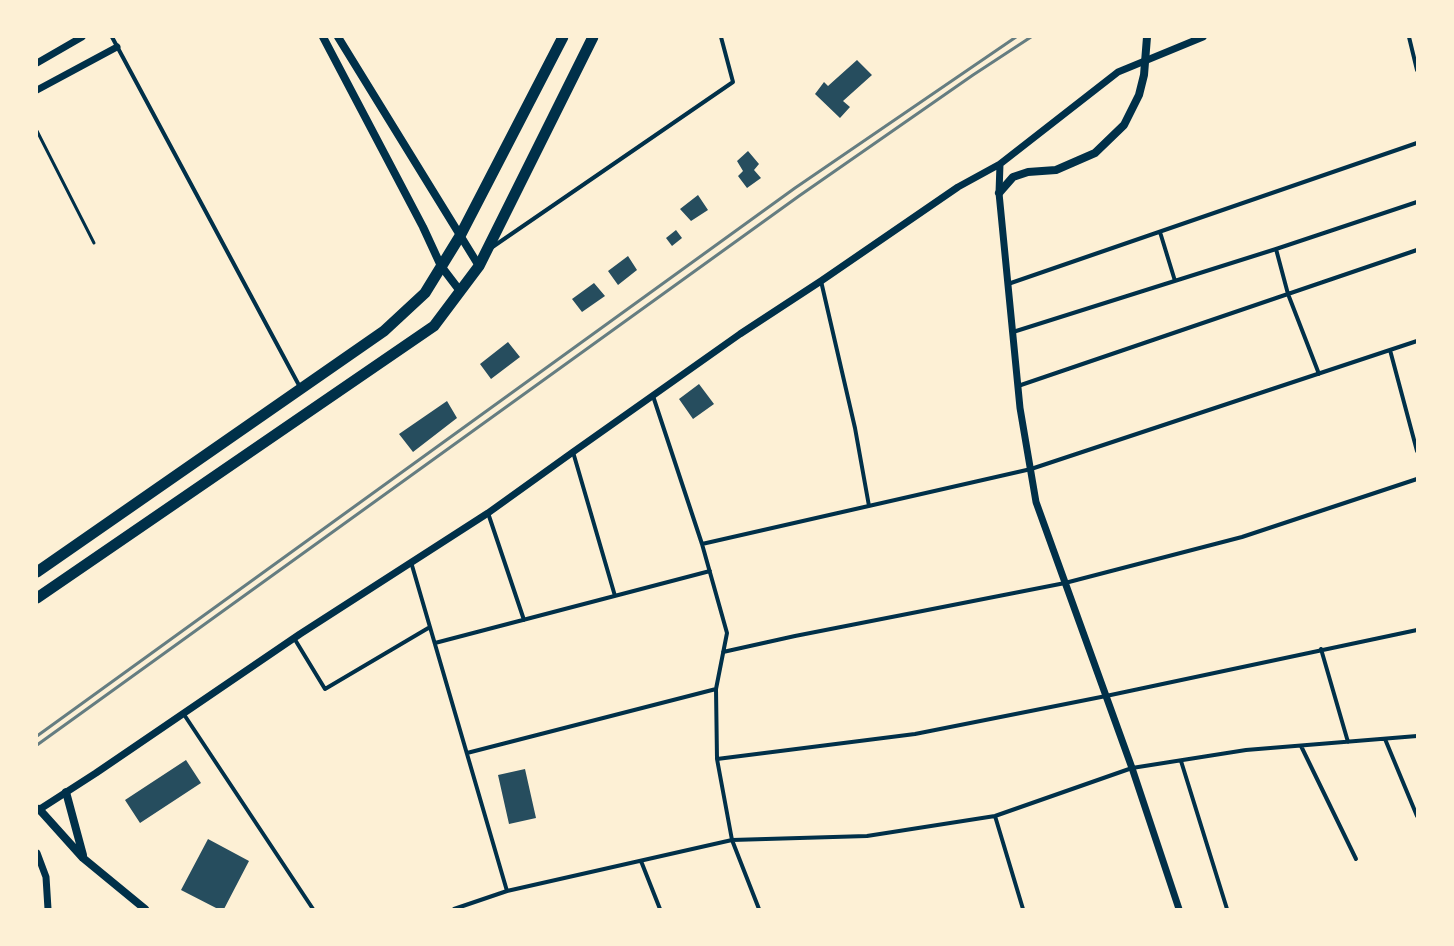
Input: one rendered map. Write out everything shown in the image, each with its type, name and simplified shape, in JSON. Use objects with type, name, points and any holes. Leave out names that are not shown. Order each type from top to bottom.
[{"type":"highway","points":[[37,572],[384,331],[425,293],[460,236],[562,37]]},
{"type":"highway","points":[[37,598],[434,326],[479,266],[593,37]]},
{"type":"main road","points":[[323,37],[423,227],[441,266],[460,291]]},
{"type":"main road","points":[[338,37],[479,266]]},
{"type":"main road","points":[[999,193],[1012,177],[1028,172],[1056,170],[1095,153],[1124,125],[1140,95],[1144,75],[1147,37]]},
{"type":"main road","points":[[66,792],[83,858]]},
{"type":"main road","points":[[38,810],[83,858],[145,909]]},
{"type":"street","points":[[37,63],[82,37]]},
{"type":"street","points":[[112,37],[301,389]]},
{"type":"street","points":[[486,252],[733,82],[721,37]]},
{"type":"street","points":[[38,810],[294,638],[488,513],[740,334],[958,187],[1000,164],[1118,72],[1202,37]]},
{"type":"street","points":[[1409,37],[1417,70]]},
{"type":"street","points":[[37,90],[117,47]]},
{"type":"street","points":[[1008,284],[1417,143]]},
{"type":"street","points":[[1000,164],[999,193],[1020,408],[1036,502],[1132,768],[1178,909]]},
{"type":"street","points":[[1013,332],[1276,249],[1417,202]]},
{"type":"street","points":[[1160,232],[1175,281]]},
{"type":"street","points":[[1276,249],[1288,294],[1319,374]]},
{"type":"street","points":[[1018,386],[1417,250]]},
{"type":"street","points":[[821,280],[855,428],[869,506]]},
{"type":"street","points":[[702,544],[1031,469],[1417,341]]},
{"type":"street","points":[[1390,350],[1417,451]]},
{"type":"street","points":[[653,396],[702,544],[727,633],[716,689],[717,760],[732,840],[759,909]]},
{"type":"street","points":[[572,452],[615,596]]},
{"type":"street","points":[[723,652],[795,636],[1065,583],[1242,537],[1417,479]]},
{"type":"street","points":[[488,513],[524,620]]},
{"type":"street","points":[[411,562],[507,891]]},
{"type":"street","points":[[435,643],[710,571]]},
{"type":"street","points":[[294,638],[325,689],[430,627]]},
{"type":"street","points":[[717,760],[914,734],[1106,696],[1321,649],[1417,630]]},
{"type":"street","points":[[1321,649],[1348,742]]},
{"type":"street","points":[[467,753],[716,689]]},
{"type":"street","points":[[183,713],[312,909]]},
{"type":"street","points":[[454,909],[507,891],[732,840],[867,836],[994,816],[1132,768],[1246,750],[1417,736]]},
{"type":"street","points":[[1385,739],[1417,816]]},
{"type":"street","points":[[1301,746],[1356,859]]},
{"type":"street","points":[[1181,761],[1227,909]]},
{"type":"street","points":[[994,816],[1023,909]]},
{"type":"street","points":[[37,853],[46,877],[48,909]]},
{"type":"street","points":[[641,861],[660,909]]},
{"type":"lane","points":[[37,131],[94,243]]},
{"type":"building","points":[[857,60],[872,75],[843,101],[850,107],[840,118],[815,94],[824,82],[828,86]]},
{"type":"building","points":[[748,151],[759,164],[754,170],[761,178],[747,188],[738,176],[743,171],[737,161]]},
{"type":"building","points":[[698,195],[708,210],[691,221],[680,209]]},
{"type":"building","points":[[676,230],[682,238],[672,246],[666,238]]},
{"type":"building","points":[[628,256],[637,270],[618,285],[608,271]]},
{"type":"building","points":[[594,283],[605,296],[582,312],[572,299]]},
{"type":"building","points":[[508,342],[520,357],[491,379],[480,364]]},
{"type":"building","points":[[699,384],[714,404],[693,419],[679,399]]},
{"type":"building","points":[[447,401],[457,418],[413,452],[399,434]]},
{"type":"building","points":[[186,760],[201,783],[140,823],[125,800]]},
{"type":"building","points":[[525,769],[536,818],[509,824],[498,775]]},
{"type":"building","points":[[208,839],[249,861],[224,909],[218,909],[181,890]]},
{"type":"railway","points":[[37,736],[795,188],[1016,37]]},
{"type":"railway","points":[[37,745],[799,196],[973,75],[1031,37]]}]
